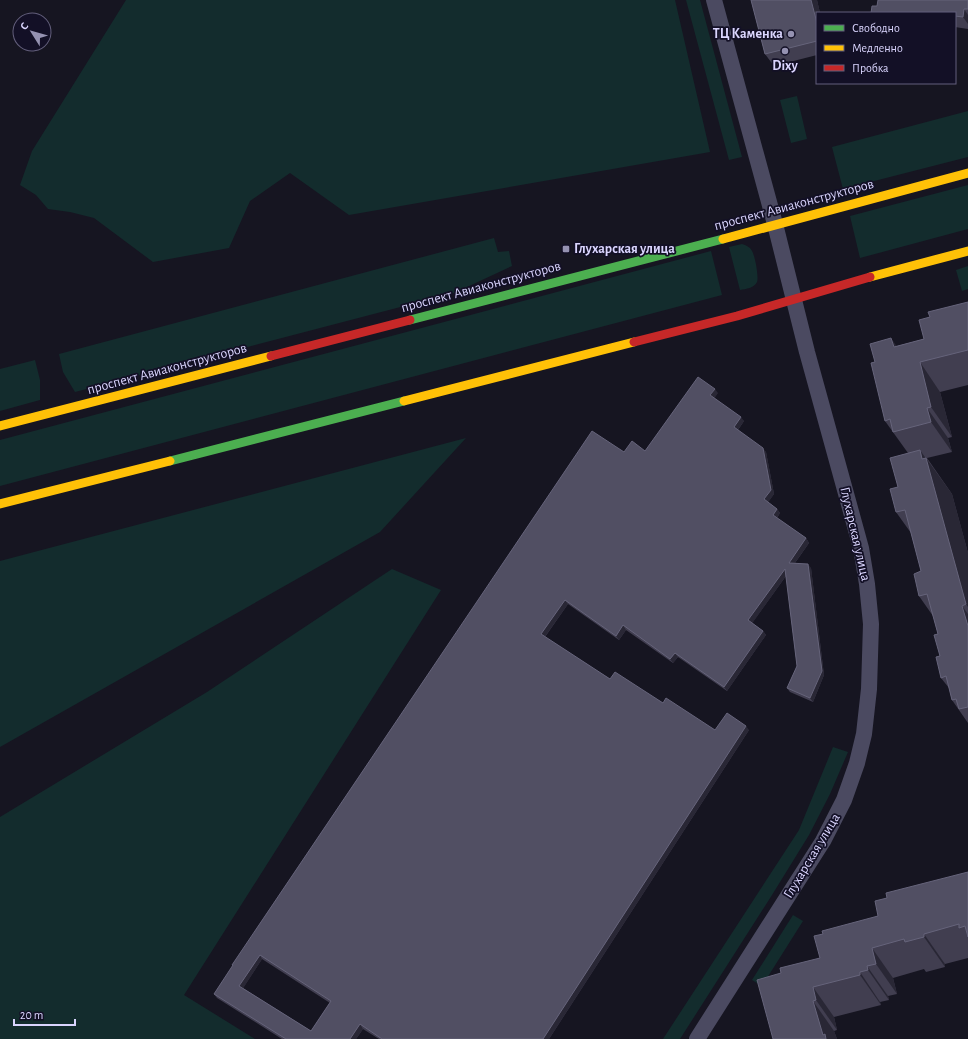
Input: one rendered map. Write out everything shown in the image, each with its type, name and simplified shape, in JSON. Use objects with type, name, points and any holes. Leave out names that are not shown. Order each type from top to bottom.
[{"type":"street","name":"Глухарская улица","points":[[697,1039],[823,841],[844,800],[857,763],[864,734],[869,689],[871,624],[867,584],[861,548],[714,0]]},
{"type":"street","name":"проспект Авиаконструкторов","points":[[0,426],[968,173]]},
{"type":"street","points":[[0,504],[722,320],[968,251]]},
{"type":"green space","points":[[126,0],[675,0],[710,152],[349,215],[290,173],[250,201],[229,248],[153,262],[94,218],[70,212],[48,209],[36,195],[20,185],[32,151]]},
{"type":"green space","points":[[686,0],[700,0],[742,157],[729,160]]},
{"type":"green space","points":[[797,96],[807,139],[791,143],[780,100]]},
{"type":"green space","points":[[968,111],[968,157],[843,189],[832,147]]},
{"type":"green space","points":[[968,185],[968,229],[860,258],[850,216]]},
{"type":"green space","points":[[494,238],[498,252],[509,251],[512,266],[454,293],[75,392],[63,372],[59,354]]},
{"type":"green space","points":[[742,244],[749,247],[753,254],[756,266],[757,282],[752,287],[740,290],[729,247]]},
{"type":"green space","points":[[711,251],[722,295],[0,486],[0,440]]},
{"type":"green space","points":[[968,266],[968,289],[962,291],[956,270]]},
{"type":"green space","points":[[35,360],[40,380],[40,400],[0,411],[0,369]]},
{"type":"green space","points":[[466,438],[380,532],[0,747],[0,561]]},
{"type":"green space","points":[[392,569],[441,590],[184,995],[255,1039],[0,1039],[0,817],[207,692]]},
{"type":"green space","points":[[833,747],[848,752],[830,794],[809,835],[680,1039],[663,1039],[799,830]]},
{"type":"green space","points":[[793,915],[803,921],[762,986],[752,980]]},
{"type":"building","name":"ТЦ Каменка","points":[[751,0],[811,0],[816,19],[816,41],[765,54]]},
{"type":"building","points":[[878,0],[968,0],[968,9],[964,9],[963,17],[956,16],[956,12],[871,12],[872,6],[877,6]]},
{"type":"building","points":[[968,302],[968,350],[920,362],[931,407],[927,408],[931,422],[893,432],[890,419],[885,421],[871,363],[875,362],[870,344],[891,338],[894,347],[924,339],[919,320],[930,317],[928,312]]},
{"type":"building","points":[[698,377],[715,389],[710,395],[741,417],[734,427],[763,448],[771,490],[764,499],[777,509],[773,515],[806,538],[789,563],[808,564],[822,671],[810,698],[787,688],[797,666],[785,569],[748,620],[763,631],[724,687],[675,653],[670,659],[623,625],[616,636],[565,600],[541,634],[610,679],[615,672],[663,703],[666,698],[715,730],[727,713],[746,726],[543,1039],[382,1039],[360,1024],[350,1039],[286,1039],[214,994],[232,965],[592,431],[624,452],[632,441],[645,451]],"holes":[[[260,955],[331,1001],[311,1031],[239,986]]]},
{"type":"building","points":[[920,450],[922,459],[926,458],[966,604],[962,606],[968,626],[968,707],[959,709],[956,699],[952,700],[946,676],[941,678],[936,657],[940,656],[934,635],[938,634],[927,594],[919,596],[914,574],[921,571],[905,510],[896,512],[890,489],[898,487],[890,458]]},
{"type":"building","points":[[968,872],[968,937],[965,926],[959,928],[959,924],[924,934],[924,937],[905,942],[904,939],[872,948],[876,964],[867,966],[868,970],[860,972],[860,975],[813,987],[816,1000],[813,1001],[823,1035],[825,1034],[826,1039],[773,1039],[757,980],[781,973],[780,968],[820,958],[814,936],[823,934],[822,931],[878,916],[875,901],[887,898],[886,893]]},
{"type":"traffic: fast","points":[[410,320],[723,239]]},
{"type":"traffic: fast","points":[[170,461],[404,401]]},
{"type":"traffic: slow","points":[[723,239],[968,173]]},
{"type":"traffic: slow","points":[[870,277],[968,251]]},
{"type":"traffic: slow","points":[[404,401],[634,342]]},
{"type":"traffic: slow","points":[[0,426],[271,356]]},
{"type":"traffic: slow","points":[[0,504],[170,461]]},
{"type":"traffic: jam","points":[[634,342],[737,316],[870,277]]},
{"type":"traffic: jam","points":[[271,356],[410,320]]},
{"type":"place","name":"ТЦ Каменка","points":[[791,34]]},
{"type":"place","name":"Dixy","points":[[785,51]]},
{"type":"place","name":"Глухарская улица","points":[[566,249]]}]
